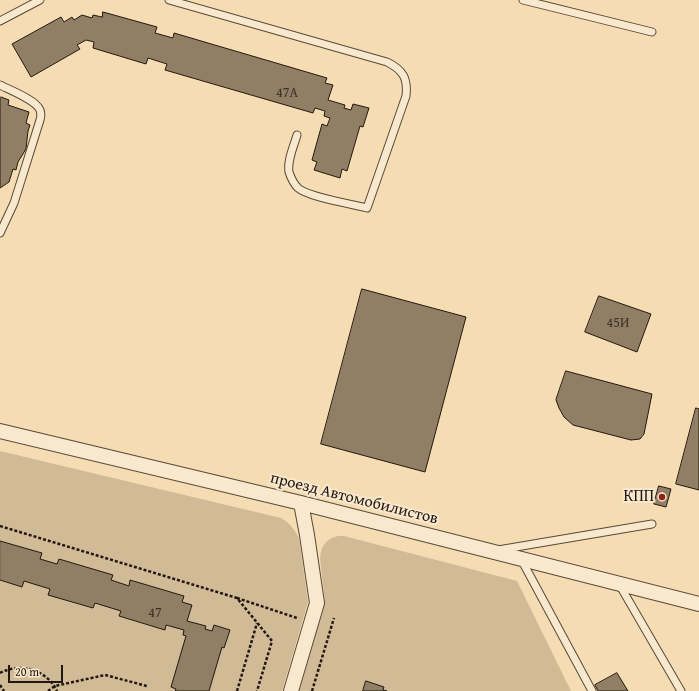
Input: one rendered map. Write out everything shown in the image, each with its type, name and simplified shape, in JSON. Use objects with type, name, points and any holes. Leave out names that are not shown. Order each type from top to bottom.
[{"type":"street","name":"проезд Автомобилистов","points":[[0,431],[302,503],[699,604]]},
{"type":"street","points":[[291,691],[317,603],[302,503]]},
{"type":"lane","points":[[0,21],[40,0]]},
{"type":"lane","points":[[169,0],[388,62],[397,67],[404,75],[407,85],[406,96],[367,208],[308,194],[299,189],[292,181],[289,171],[290,160],[297,136]]},
{"type":"lane","points":[[523,0],[652,32]]},
{"type":"lane","points":[[0,85],[30,100],[40,109],[41,114],[14,203],[0,233]]},
{"type":"lane","points":[[490,551],[652,524]]},
{"type":"lane","points":[[520,559],[592,691]]},
{"type":"lane","points":[[618,583],[680,691]]},
{"type":"path","points":[[0,526],[237,598],[331,629]]},
{"type":"path","points":[[237,598],[272,641],[257,691]]},
{"type":"path","points":[[312,691],[334,618]]},
{"type":"path","points":[[237,691],[257,623]]},
{"type":"path","points":[[0,673],[6,670],[19,668],[33,670],[45,676],[55,686],[57,691]]},
{"type":"path","points":[[48,691],[55,686],[105,675],[147,686]]},
{"type":"path","points":[[0,685],[4,691]]},
{"type":"shaded area","points":[[0,451],[281,518],[287,522],[299,538],[308,602],[282,691],[0,691]]},
{"type":"shaded area","points":[[338,536],[344,536],[517,581],[571,691],[299,691],[325,603],[320,558],[321,554],[327,541]]},
{"type":"building","points":[[103,12],[157,27],[155,33],[173,38],[174,33],[327,78],[325,83],[333,85],[328,100],[345,105],[344,108],[351,110],[353,104],[369,108],[363,127],[360,126],[347,171],[342,169],[340,178],[314,170],[317,162],[312,160],[322,124],[327,126],[330,118],[324,116],[325,111],[315,108],[313,113],[165,70],[167,64],[148,58],[146,64],[93,48],[94,42],[86,40],[77,45],[80,49],[31,77],[12,44],[61,17],[64,22],[72,17],[74,20],[82,15],[92,18],[93,15],[102,17]]},
{"type":"building","points":[[0,98],[9,100],[8,105],[29,112],[26,123],[30,125],[26,149],[18,162],[16,170],[13,169],[9,182],[0,188]]},
{"type":"building","points":[[362,289],[466,317],[425,472],[321,444]]},
{"type":"building","points":[[599,296],[651,314],[637,352],[585,332]]},
{"type":"building","points":[[566,371],[652,394],[644,434],[640,439],[631,440],[573,425],[564,417],[556,400]]},
{"type":"building","points":[[696,408],[699,409],[699,490],[676,484]]},
{"type":"building","name":"КПП","points":[[659,486],[671,489],[666,507],[654,504]]},
{"type":"building","points":[[0,541],[42,553],[40,559],[57,564],[59,559],[113,575],[111,580],[129,586],[130,580],[184,596],[182,602],[192,605],[187,621],[206,626],[205,629],[212,631],[214,625],[230,630],[224,648],[222,647],[209,691],[175,691],[176,689],[171,687],[186,636],[183,635],[184,630],[166,625],[165,630],[119,616],[121,611],[95,603],[93,608],[48,595],[50,589],[24,581],[22,587],[0,580]]},
{"type":"building","points":[[617,673],[628,691],[598,691],[595,685]]},
{"type":"building","points":[[366,681],[384,687],[383,690],[387,691],[363,691]]},
{"type":"place","name":"КПП","points":[[662,497]]}]
